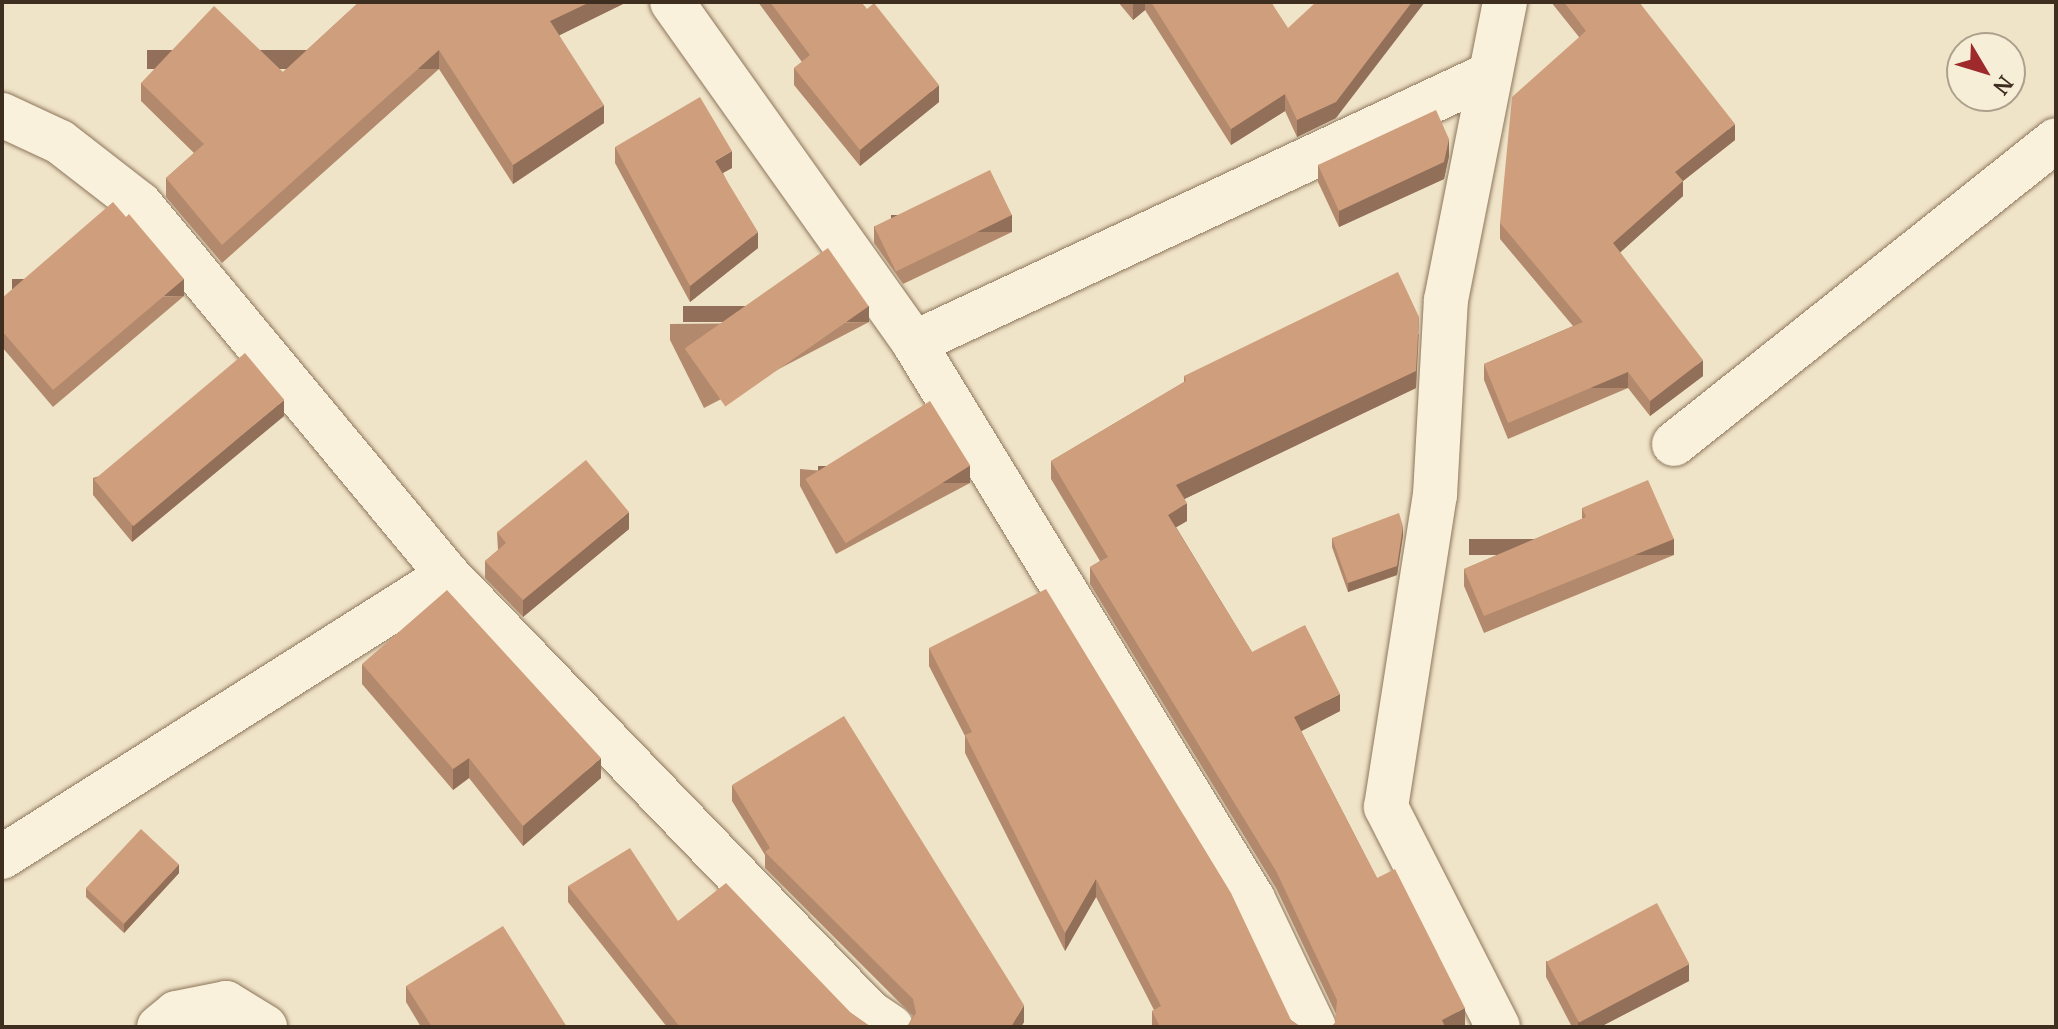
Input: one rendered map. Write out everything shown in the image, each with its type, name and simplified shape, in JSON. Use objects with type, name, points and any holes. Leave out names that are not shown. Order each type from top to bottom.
[{"type":"street","points":[[672,2],[914,343],[1253,899],[1314,1027]]},
{"type":"street","points":[[1498,1027],[1386,807],[1435,495],[1446,300],[1505,2]]},
{"type":"street","points":[[914,343],[1490,74]]},
{"type":"street","points":[[2,115],[60,142],[140,204],[448,575],[869,1012],[891,1027]]},
{"type":"street","points":[[1674,444],[2056,140]]},
{"type":"street","points":[[2,857],[448,575]]},
{"type":"street","points":[[159,1027],[176,1013],[226,1003],[265,1027]]},
{"type":"building","points":[[359,2],[590,2],[550,21],[604,105],[513,165],[439,50],[222,245],[166,178],[204,144],[141,83],[214,6],[283,72]]},
{"type":"building","points":[[770,2],[861,2],[867,9],[874,3],[939,85],[860,150],[794,68],[810,55]]},
{"type":"building","points":[[1151,2],[1271,2],[1288,28],[1316,2],[1412,2],[1336,102],[1297,120],[1285,94],[1231,129]]},
{"type":"building","points":[[1564,2],[1639,2],[1735,124],[1675,172],[1683,181],[1613,243],[1703,360],[1650,401],[1628,372],[1508,423],[1484,364],[1583,322],[1500,223],[1512,97],[1586,31]]},
{"type":"building","points":[[700,97],[732,151],[715,161],[758,232],[690,286],[615,147]]},
{"type":"building","points":[[1436,110],[1449,139],[1444,162],[1339,211],[1318,165]]},
{"type":"building","points":[[990,170],[1012,215],[896,271],[874,227]]},
{"type":"building","points":[[113,202],[126,217],[129,214],[184,279],[53,390],[2,331],[2,298]]},
{"type":"building","points":[[828,248],[869,306],[725,407],[685,348]]},
{"type":"building","points":[[1398,272],[1419,317],[1416,371],[1176,485],[1187,503],[1168,515],[1252,652],[1305,625],[1340,694],[1294,717],[1377,878],[1395,869],[1465,1008],[1442,1020],[1445,1027],[1331,1027],[1335,1023],[1337,1000],[1276,871],[1090,567],[1108,557],[1051,461],[1186,381],[1184,376]]},
{"type":"building","points":[[245,353],[284,400],[133,526],[94,480]]},
{"type":"building","points":[[930,401],[970,465],[846,543],[805,479]]},
{"type":"building","points":[[586,460],[629,512],[523,600],[485,561],[506,543],[497,532]]},
{"type":"building","points":[[1648,480],[1674,539],[1484,616],[1464,569],[1586,517],[1582,508]]},
{"type":"building","points":[[1399,513],[1403,526],[1397,566],[1348,583],[1332,538]]},
{"type":"building","points":[[1046,589],[1231,893],[1291,1020],[1301,1027],[1160,1027],[1152,1011],[1161,1006],[1096,879],[1065,933],[965,735],[972,732],[929,648]]},
{"type":"building","points":[[447,590],[601,758],[523,826],[469,758],[453,769],[362,664]]},
{"type":"building","points":[[844,716],[1024,1005],[1011,1027],[907,1027],[916,1013],[913,999],[765,852],[770,848],[732,785]]},
{"type":"building","points":[[141,829],[179,864],[124,924],[86,888]]},
{"type":"building","points":[[630,848],[678,921],[726,883],[851,1013],[871,1027],[680,1027],[568,886]]},
{"type":"building","points":[[1657,903],[1689,964],[1579,1023],[1547,962]]},
{"type":"building","points":[[503,926],[567,1027],[432,1027],[406,986]]}]
